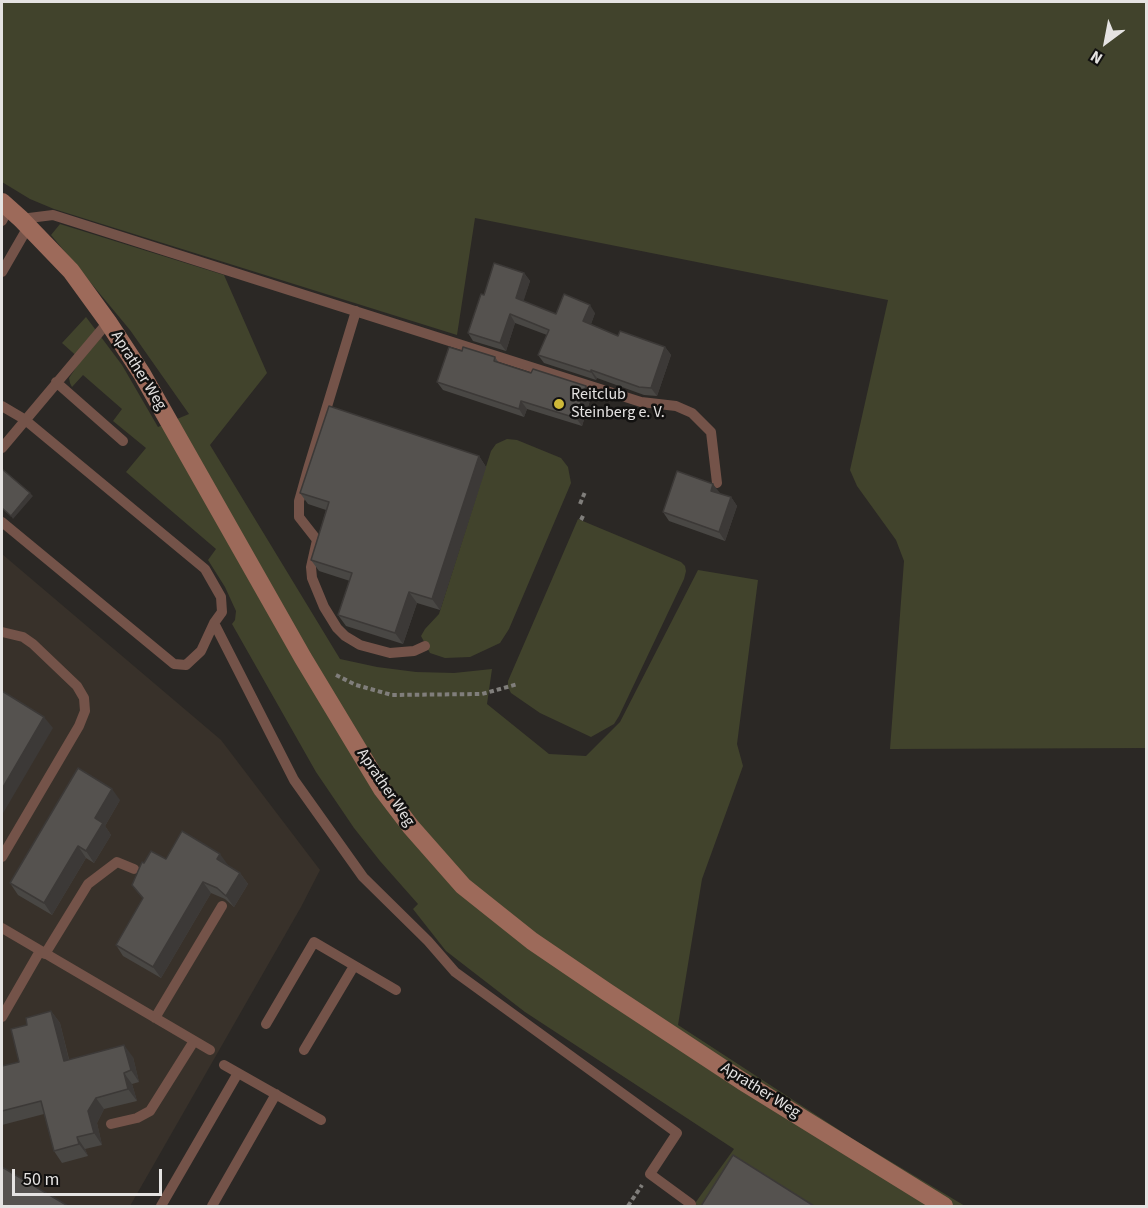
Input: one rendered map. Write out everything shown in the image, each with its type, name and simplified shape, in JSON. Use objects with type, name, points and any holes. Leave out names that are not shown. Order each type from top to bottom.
[{"type":"street","name":"Aprather Weg","points":[[12,215],[71,271],[108,322],[142,374],[303,658],[382,789],[411,827],[463,886],[532,941],[608,992],[742,1081],[944,1206]]},
{"type":"lane","points":[[2,272],[12,215],[53,215],[641,402],[676,406],[692,413],[711,432],[717,483]]},
{"type":"lane","points":[[356,312],[299,501],[299,517],[316,540],[311,567],[312,578],[324,607],[337,628],[360,645],[390,653],[414,651],[425,646]]},
{"type":"lane","points":[[2,448],[24,419],[108,322]]},
{"type":"lane","points":[[56,382],[123,441]]},
{"type":"lane","points":[[2,406],[24,419],[205,568],[221,597],[222,612],[214,623],[201,651],[186,665],[174,664],[2,522]]},
{"type":"lane","points":[[214,623],[294,780],[363,877],[428,941],[455,972],[677,1133],[650,1174],[692,1204]]},
{"type":"lane","points":[[2,632],[23,637],[33,644],[77,686],[84,698],[85,711],[79,726],[2,857]]},
{"type":"lane","points":[[2,1017],[88,884],[117,862],[134,869]]},
{"type":"lane","points":[[155,1018],[222,906]]},
{"type":"lane","points":[[2,928],[210,1050]]},
{"type":"lane","points":[[266,1024],[314,942],[396,990]]},
{"type":"lane","points":[[304,1050],[354,966]]},
{"type":"lane","points":[[111,1124],[137,1118],[150,1111],[194,1041]]},
{"type":"lane","points":[[224,1065],[321,1120]]},
{"type":"lane","points":[[161,1206],[238,1073]]},
{"type":"lane","points":[[212,1206],[276,1094]]},
{"type":"path","points":[[580,504],[585,492]]},
{"type":"path","points":[[581,520],[584,514]]},
{"type":"path","points":[[334,674],[356,685],[392,695],[483,694],[518,684]]},
{"type":"path","points":[[628,1206],[650,1174]]},
{"type":"shaded area","points":[[2,554],[221,740],[320,870],[130,1206],[2,1206]]},
{"type":"green space","points":[[2,2],[1146,2],[1146,748],[890,749],[904,561],[896,540],[857,486],[850,470],[888,300],[475,218],[457,335],[54,209],[30,199],[2,182]]},
{"type":"green space","points":[[60,224],[224,275],[267,373],[210,445],[340,659],[416,672],[454,673],[492,669],[487,704],[549,754],[586,756],[620,722],[698,570],[758,580],[737,744],[743,766],[702,879],[678,1025],[853,1139],[965,1206],[693,1206],[734,1149],[525,1012],[446,951],[413,909],[418,904],[354,828],[316,772],[232,624],[236,611],[225,587],[208,560],[216,549],[126,472],[146,448],[113,421],[122,409],[83,375],[72,387],[69,378],[81,360],[62,343],[86,317],[122,365],[158,427],[189,414],[130,330],[51,235]]},
{"type":"green space","points":[[507,439],[517,440],[561,458],[568,467],[571,483],[509,629],[500,643],[470,657],[445,658],[430,653],[421,636],[439,614],[491,451],[496,444]]},
{"type":"green space","points":[[578,519],[681,562],[686,571],[619,716],[614,724],[591,737],[540,713],[511,693],[508,687],[508,681]]},
{"type":"building","points":[[494,263],[524,273],[516,298],[556,314],[564,294],[590,305],[583,321],[618,336],[620,331],[665,347],[651,388],[639,387],[538,355],[549,330],[510,314],[500,343],[468,333]]},
{"type":"building","points":[[449,347],[462,351],[463,347],[495,357],[494,361],[531,373],[533,369],[586,386],[576,418],[521,401],[519,409],[437,382]]},
{"type":"building","points":[[329,406],[479,456],[432,599],[409,592],[395,633],[338,615],[352,573],[311,560],[329,502],[300,493]]},
{"type":"building","points":[[2,469],[30,493],[11,516],[2,508]]},
{"type":"building","points":[[677,471],[713,484],[711,491],[731,497],[719,532],[663,512]]},
{"type":"building","points":[[2,691],[44,717],[2,789]]},
{"type":"building","points":[[78,768],[112,789],[95,818],[103,823],[86,851],[78,846],[44,903],[10,883]]},
{"type":"building","points":[[182,831],[220,854],[217,859],[240,873],[226,896],[217,888],[203,882],[153,967],[116,945],[143,898],[132,885],[142,862],[144,863],[151,851],[166,859]]},
{"type":"building","points":[[51,1011],[64,1061],[124,1045],[131,1070],[124,1073],[128,1089],[96,1098],[88,1111],[94,1133],[77,1137],[79,1144],[54,1151],[41,1101],[2,1111],[2,1066],[19,1062],[11,1029],[27,1025],[26,1018]]},
{"type":"building","points":[[733,1155],[814,1206],[701,1206]]},
{"type":"building","points":[[2,1167],[68,1206],[2,1206]]},
{"type":"place","name":"Reitclub Steinberg e. V.","points":[[559,404]]}]
